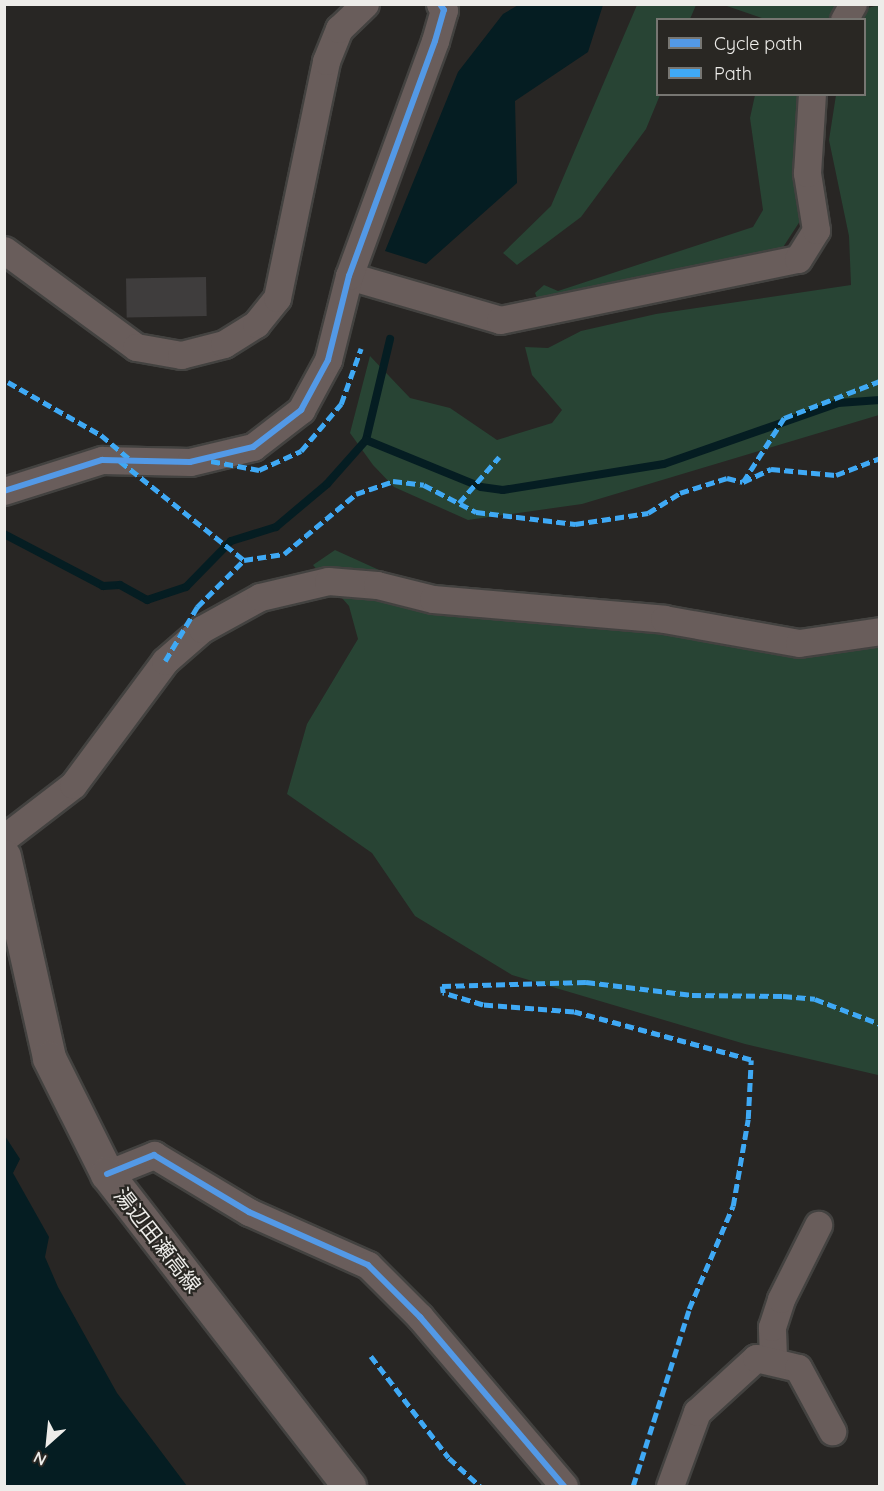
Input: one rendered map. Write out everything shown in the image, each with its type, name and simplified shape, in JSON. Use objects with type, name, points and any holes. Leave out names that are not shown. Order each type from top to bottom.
[{"type":"main road","name":"湯辺田瀬高線","points":[[4,856],[50,1058],[107,1174],[350,1486]]},
{"type":"street","points":[[4,250],[136,347],[181,355],[224,344],[256,324],[277,297],[326,61],[339,29],[365,4]]},
{"type":"street","points":[[845,18],[853,4]]},
{"type":"street","points":[[4,491],[102,460],[190,462],[253,447],[300,410],[328,360],[349,276],[446,6]]},
{"type":"street","points":[[349,276],[500,320],[798,259],[816,230],[807,172],[812,96]]},
{"type":"street","points":[[4,838],[74,785],[165,661],[202,629],[271,594],[328,581],[377,585],[433,599],[664,619],[799,643],[879,631]]},
{"type":"street","points":[[107,1174],[154,1155],[249,1212],[368,1265],[420,1317],[564,1486]]},
{"type":"street","points":[[773,1358],[772,1327],[781,1299],[818,1225]]},
{"type":"street","points":[[670,1486],[697,1412],[756,1358],[773,1358],[798,1368],[832,1431]]},
{"type":"green space","points":[[836,4],[829,18],[762,18],[724,5]]},
{"type":"green space","points":[[637,5],[696,5],[690,18],[656,18],[656,96],[660,96],[646,129],[581,217],[517,265],[503,253],[551,206]]},
{"type":"green space","points":[[880,5],[879,415],[582,504],[468,520],[394,487],[373,465],[350,433],[370,356],[410,398],[450,408],[497,440],[552,423],[562,410],[532,375],[525,347],[548,348],[581,331],[656,314],[851,285],[849,236],[829,140],[836,96],[866,96],[866,18],[862,18],[867,8]]},
{"type":"green space","points":[[755,96],[801,96],[802,218],[778,255],[540,306],[535,293],[544,285],[558,291],[753,227],[763,210],[750,118]]},
{"type":"green space","points":[[335,550],[410,584],[879,641],[879,1080],[878,1075],[745,1044],[512,975],[415,916],[372,853],[287,794],[307,724],[358,639],[349,606],[313,565]]},
{"type":"water","points":[[520,4],[603,5],[588,52],[515,101],[517,183],[426,264],[385,251],[458,72],[503,14]]},
{"type":"water","points":[[5,1136],[20,1159],[13,1173],[49,1237],[45,1257],[58,1287],[117,1393],[187,1486],[5,1486]]},
{"type":"building","points":[[206,277],[207,316],[127,317],[126,278]]},
{"type":"waterway","points":[[366,440],[390,339]]},
{"type":"waterway","points":[[4,534],[103,586],[120,585],[147,600],[186,587],[231,541],[276,527],[327,484],[366,440],[481,487],[503,490],[664,464],[838,403],[880,400]]},
{"type":"marked path","points":[[211,461],[259,470],[301,451],[341,404],[361,348]]},
{"type":"marked path","points":[[743,482],[784,418],[880,381]]},
{"type":"marked path","points":[[8,382],[101,435],[132,461]]},
{"type":"marked path","points":[[459,503],[499,457]]},
{"type":"marked path","points":[[165,661],[197,607],[244,560],[284,554],[356,494],[393,481],[424,485],[476,512],[575,524],[648,513],[680,493],[727,478],[743,482],[771,469],[836,475],[880,458]]},
{"type":"marked path","points":[[120,461],[244,560]]},
{"type":"marked path","points":[[633,1486],[689,1309],[733,1206],[748,1119],[751,1060],[574,1012],[483,1005],[443,993],[442,986],[586,982],[692,995],[783,996],[815,999],[880,1024]]},
{"type":"marked path","points":[[371,1356],[449,1458],[480,1486]]},
{"type":"cycle path","points":[[4,491],[102,460],[190,462],[253,447],[301,410],[328,360],[349,276],[435,41],[444,10],[440,4]]},
{"type":"cycle path","points":[[107,1174],[154,1155],[249,1212],[368,1265],[420,1317],[564,1486]]}]
